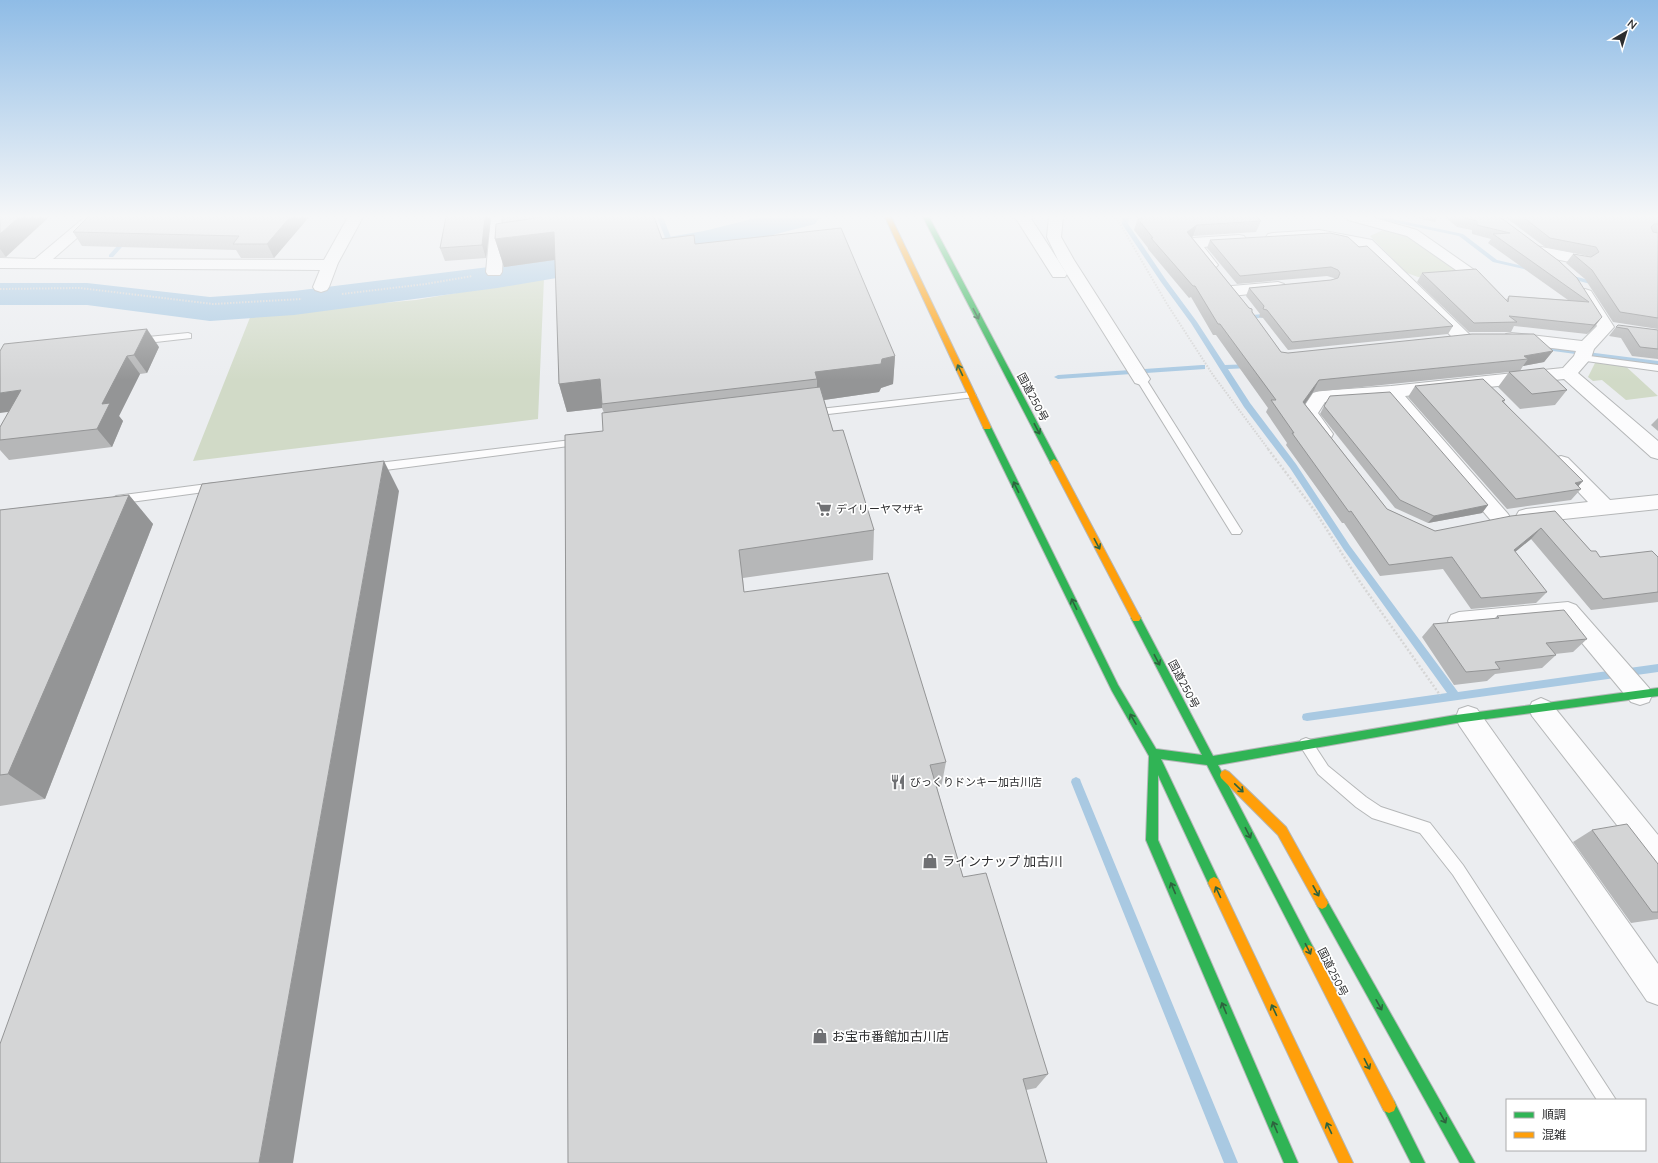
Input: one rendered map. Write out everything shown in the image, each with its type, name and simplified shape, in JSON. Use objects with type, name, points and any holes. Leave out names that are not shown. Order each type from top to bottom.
[{"type":"main road","points":[[913,271],[971,394],[1115,688],[1153,753],[1346,1163]]},
{"type":"main road","name":"国道250号","points":[[954,271],[1211,761],[1418,1163]]},
{"type":"main road","points":[[1153,753],[1211,761],[1468,717],[1649,694]]},
{"type":"main road","points":[[1153,753],[1152,840],[1291,1163]]},
{"type":"main road","points":[[1211,761],[1282,831],[1468,1163]]},
{"type":"street","points":[[321,287],[327,271]]},
{"type":"street","points":[[1058,271],[1104,340],[1127,359]]},
{"type":"street","points":[[1074,271],[1127,359],[1141,379]]},
{"type":"street","points":[[1216,271],[1229,287],[1295,285]]},
{"type":"street","points":[[1400,271],[1480,339]]},
{"type":"street","points":[[1468,271],[1472,274]]},
{"type":"street","points":[[1337,451],[1308,414],[1319,397],[1391,392],[1481,383],[1568,372],[1584,353],[1614,328],[1578,283]]},
{"type":"street","points":[[1440,341],[1519,338],[1584,353]]},
{"type":"street","points":[[1568,372],[1658,452]]},
{"type":"street","points":[[1481,383],[1498,400]]},
{"type":"street","points":[[1391,392],[1501,519]]},
{"type":"street","points":[[1549,450],[1605,507]]},
{"type":"street","points":[[1479,523],[1501,519],[1658,502]]},
{"type":"street","points":[[1459,621],[1568,611],[1618,669],[1649,694]]},
{"type":"street","points":[[1541,708],[1658,856]]},
{"type":"street","points":[[1468,717],[1658,990]]},
{"type":"lane","points":[[126,342],[188,336]]},
{"type":"lane","points":[[1584,353],[1658,368]]},
{"type":"lane","points":[[1141,379],[1236,531]]},
{"type":"lane","points":[[803,414],[971,394]]},
{"type":"lane","points":[[357,469],[588,441]]},
{"type":"lane","points":[[108,501],[224,486]]},
{"type":"lane","points":[[1306,744],[1323,770],[1361,802],[1377,813],[1425,828],[1458,870],[1606,1099]]},
{"type":"path","points":[[1148,271],[1213,375],[1314,511],[1360,582],[1438,692]]},
{"type":"path","points":[[341,294],[426,284],[494,272]]},
{"type":"path","points":[[0,289],[80,288],[213,304],[302,298]]},
{"type":"green space","points":[[1405,271],[1458,271],[1460,273],[1418,277]]},
{"type":"green space","points":[[544,278],[538,419],[193,461],[251,315],[416,300]]},
{"type":"green space","points":[[1597,359],[1621,362],[1658,396],[1626,400],[1602,380],[1593,381],[1588,377]]},
{"type":"building","points":[[555,271],[859,271],[895,356],[882,359],[881,364],[815,372],[817,379],[602,404],[600,379],[559,384]]},
{"type":"building","points":[[1180,271],[1219,271],[1249,308],[1252,309],[1252,312],[1281,352],[1288,353],[1472,334],[1534,334],[1553,351],[1524,356],[1528,359],[1319,380],[1303,402],[1387,509],[1435,531],[1511,516],[1555,511],[1591,551],[1596,551],[1600,557],[1652,551],[1658,557],[1658,592],[1603,599],[1541,528],[1514,550],[1547,592],[1481,598],[1452,557],[1389,565],[1351,511],[1349,512],[1292,433],[1294,433],[1271,400],[1276,400],[1220,324],[1218,324],[1195,286],[1193,286]]},
{"type":"building","points":[[1236,271],[1288,271],[1240,276]]},
{"type":"building","points":[[1339,271],[1394,271],[1453,326],[1292,342],[1267,310],[1263,309],[1264,306],[1249,288],[1331,280],[1338,278],[1340,273]]},
{"type":"building","points":[[1478,271],[1508,302],[1509,296],[1589,302],[1546,271],[1570,271],[1577,278],[1602,317],[1594,325],[1509,316],[1517,322],[1474,323],[1422,273]]},
{"type":"building","points":[[1593,271],[1658,271],[1658,318],[1620,312]]},
{"type":"building","points":[[1618,325],[1658,330],[1658,349],[1640,347],[1628,329],[1616,327]]},
{"type":"building","points":[[147,329],[134,355],[127,356],[102,404],[110,403],[97,429],[0,440],[0,427],[21,390],[0,393],[0,351],[4,344]]},
{"type":"building","points":[[1544,368],[1567,390],[1532,394],[1509,372]]},
{"type":"building","points":[[1483,379],[1505,400],[1502,401],[1583,481],[1575,483],[1581,489],[1516,499],[1415,386]]},
{"type":"building","points":[[820,387],[833,431],[843,430],[874,530],[739,550],[744,592],[888,573],[946,762],[930,765],[963,877],[986,873],[1048,1074],[1023,1079],[1047,1163],[568,1163],[565,435],[603,431],[602,413]]},
{"type":"building","points":[[1390,392],[1488,505],[1434,516],[1400,500],[1324,406],[1330,396]]},
{"type":"building","points":[[384,461],[259,1163],[0,1163],[0,1044],[202,484]]},
{"type":"building","points":[[129,495],[8,774],[0,775],[0,510]]},
{"type":"building","points":[[1564,610],[1587,639],[1546,643],[1556,655],[1495,662],[1500,669],[1466,672],[1433,624],[1499,618],[1497,616]]},
{"type":"building","points":[[1627,824],[1658,864],[1658,912],[1652,912],[1592,830]]},
{"type":"waterway","points":[[0,294],[87,294],[210,309],[294,303],[531,271]]},
{"type":"waterway","points":[[1157,271],[1194,322],[1223,367]]},
{"type":"waterway","points":[[1566,276],[1598,284]]},
{"type":"waterway","points":[[1243,318],[1272,315]]},
{"type":"waterway","points":[[1540,348],[1658,363]]},
{"type":"waterway","points":[[1223,367],[1250,366]]},
{"type":"waterway","points":[[1058,377],[1202,367]]},
{"type":"waterway","points":[[1223,367],[1247,405],[1293,466],[1347,548],[1455,696]]},
{"type":"waterway","points":[[1307,717],[1658,668]]},
{"type":"waterway","points":[[1076,782],[1231,1163]]},
{"type":"traffic: fast","points":[[954,271],[1054,462]]},
{"type":"traffic: fast","points":[[987,427],[1115,688],[1153,753],[1214,883]]},
{"type":"traffic: fast","points":[[1136,618],[1309,951]]},
{"type":"traffic: fast","points":[[1153,753],[1211,761],[1456,719],[1658,692]]},
{"type":"traffic: fast","points":[[1153,758],[1152,840],[1291,1163]]},
{"type":"traffic: fast","points":[[1322,903],[1468,1163]]},
{"type":"traffic: fast","points":[[1389,1106],[1418,1163]]},
{"type":"traffic: slow","points":[[914,271],[987,427]]},
{"type":"traffic: slow","points":[[1054,462],[1136,618]]},
{"type":"traffic: slow","points":[[1225,775],[1282,831],[1322,903]]},
{"type":"traffic: slow","points":[[1214,883],[1346,1163]]},
{"type":"traffic: slow","points":[[1309,951],[1389,1106]]},
{"type":"place","name":"デイリーヤマザキ","points":[[824,509]]},
{"type":"place","name":"びっくりドンキー加古川店","points":[[898,782]]},
{"type":"place","name":"ラインナップ 加古川","points":[[930,861]]},
{"type":"place","name":"お宝市番館加古川店","points":[[820,1036]]}]
